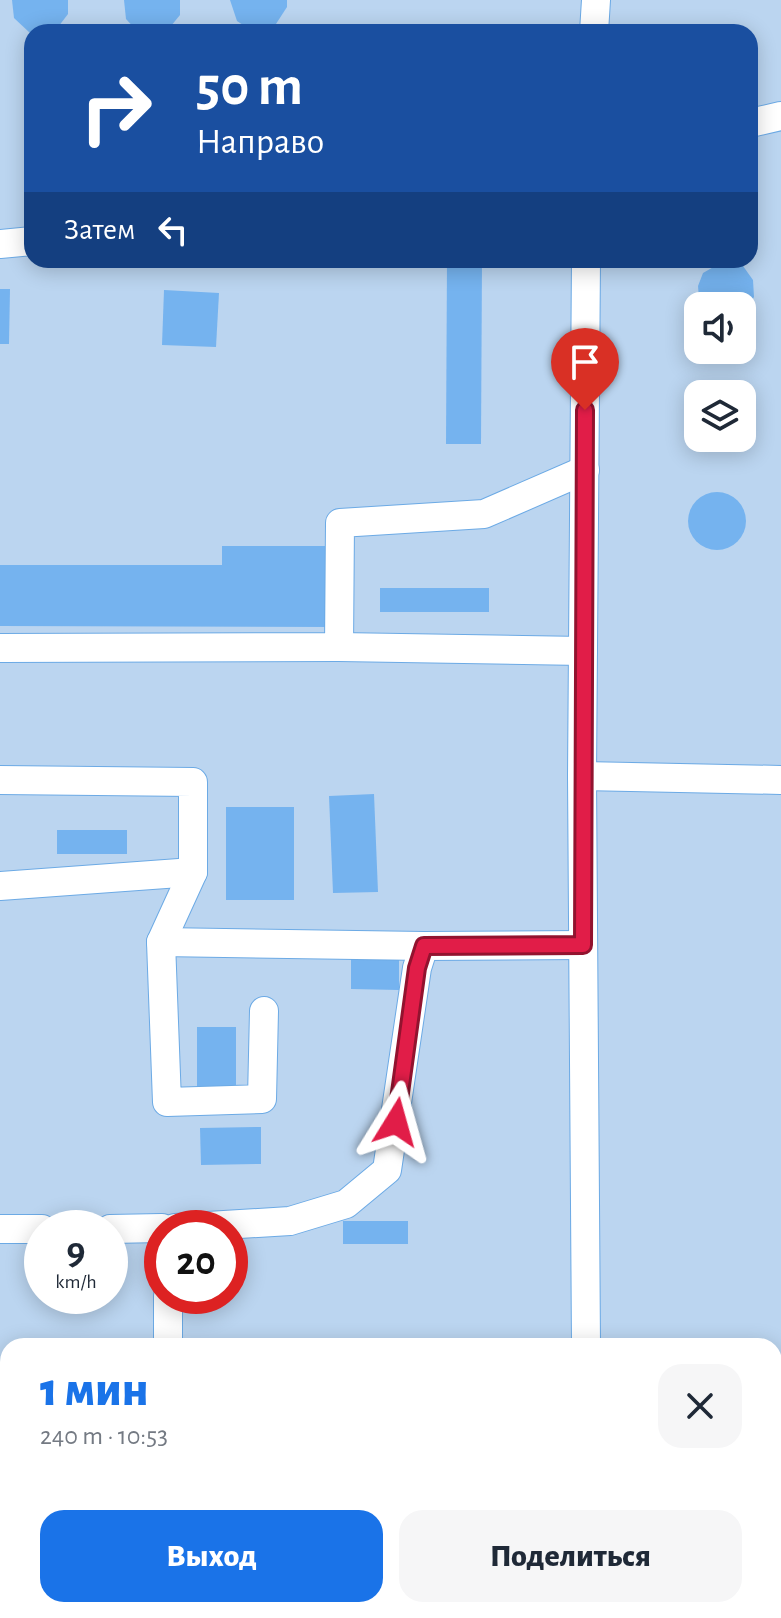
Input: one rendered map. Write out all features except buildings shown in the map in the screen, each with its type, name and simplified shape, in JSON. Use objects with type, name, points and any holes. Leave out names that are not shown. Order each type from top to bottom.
[{"type":"lane","points":[[594,24],[596,0]]},
{"type":"lane","points":[[758,121],[781,116]]},
{"type":"lane","points":[[0,244],[24,242]]},
{"type":"lane","points":[[586,268],[582,776],[586,1338]]},
{"type":"lane","points":[[339,647],[340,523],[484,514],[585,470]]},
{"type":"lane","points":[[0,648],[339,647],[583,651]]},
{"type":"lane","points":[[582,776],[781,780]]},
{"type":"lane","points":[[0,780],[193,782],[193,872],[161,942],[167,1102],[262,1099],[264,1011]]},
{"type":"lane","points":[[0,886],[193,872]]},
{"type":"lane","points":[[161,942],[583,945]]},
{"type":"lane","points":[[248,1224],[290,1221],[346,1204],[387,1170],[417,968],[424,946]]},
{"type":"lane","points":[[0,1229],[24,1229]]},
{"type":"lane","points":[[168,1314],[168,1338]]},
{"type":"shaded area","points":[[0,0],[781,0],[781,1338],[0,1338]]},
{"type":"route","points":[[396,1122],[417,968],[424,946],[583,945],[585,410]]}]
